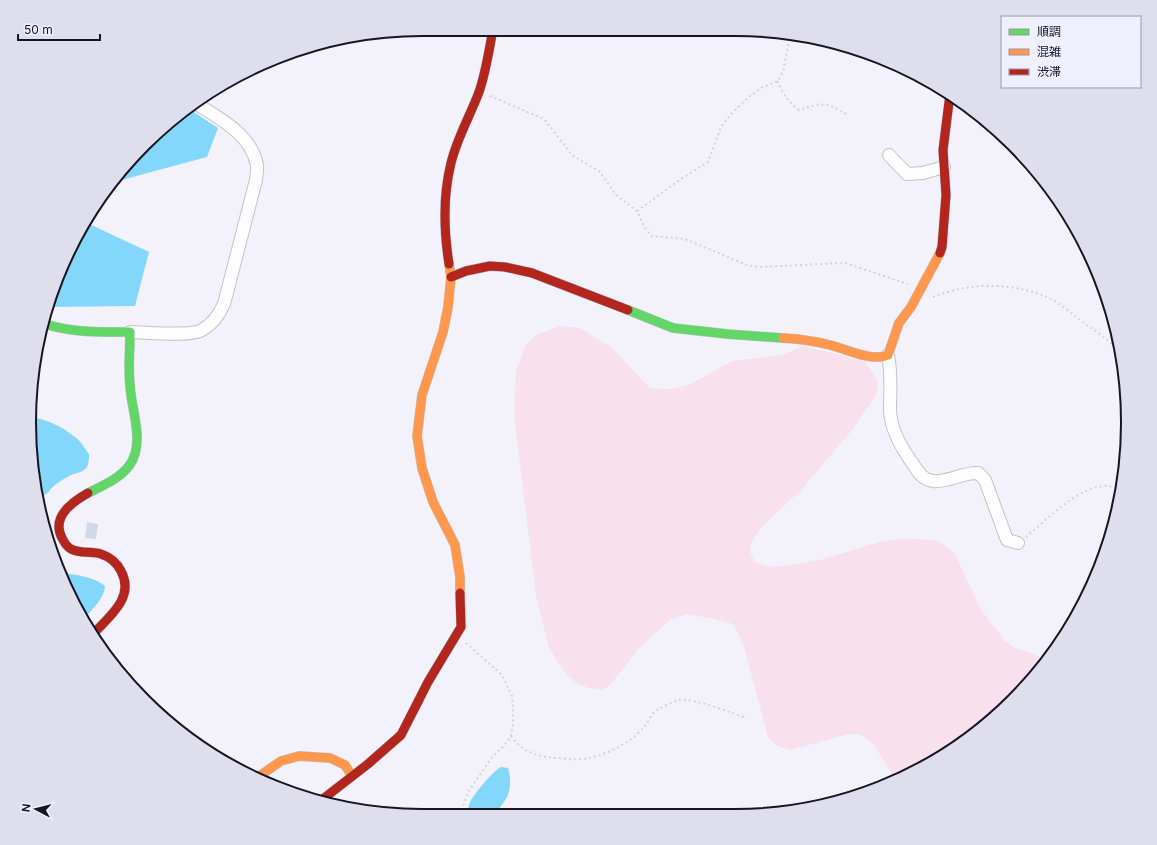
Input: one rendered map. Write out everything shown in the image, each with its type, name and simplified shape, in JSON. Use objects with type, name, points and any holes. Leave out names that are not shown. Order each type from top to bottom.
[{"type":"street","points":[[326,797],[401,735],[428,682],[461,627],[460,576],[455,545],[433,502],[422,468],[417,436],[422,395],[443,332],[451,277],[446,246],[446,197],[451,163],[479,91],[488,62],[492,36]]},
{"type":"street","points":[[949,101],[943,150],[946,195],[942,247],[937,260],[911,306],[904,312],[898,324],[888,355],[891,367],[890,413],[894,429],[903,451],[924,479],[934,482],[970,472],[978,473],[985,480],[1007,540],[1018,543]]},
{"type":"street","points":[[48,326],[72,331],[180,334],[201,331],[217,318],[224,304],[256,180],[257,166],[253,152],[242,136],[226,123],[200,106]]},
{"type":"street","points":[[889,155],[907,174],[923,173],[944,166]]},
{"type":"street","points":[[451,277],[466,271],[490,266],[505,267],[532,273],[673,328],[796,339],[832,345],[850,352],[881,358],[888,355]]},
{"type":"street","points":[[97,630],[122,602],[125,593],[122,572],[118,564],[110,558],[101,554],[74,551],[66,546],[61,536],[59,527],[61,516],[68,506],[116,478],[129,467],[135,452],[137,434],[130,389],[130,332]]},
{"type":"street","points":[[262,774],[281,761],[299,756],[330,758],[345,765],[352,776]]},
{"type":"path","points":[[637,211],[684,176],[708,162],[721,127],[731,114],[761,88],[777,81],[783,72],[789,40]]},
{"type":"path","points":[[777,81],[782,92],[791,104],[799,110],[822,104],[830,104],[848,115]]},
{"type":"path","points":[[479,91],[544,119],[572,155],[600,172],[616,195],[637,211],[644,226],[651,236],[685,239],[747,265],[758,267],[845,263],[920,288]]},
{"type":"path","points":[[929,299],[948,291],[988,285],[1024,290],[1050,298],[1114,346]]},
{"type":"path","points":[[1018,543],[1076,495],[1091,489],[1108,486],[1116,488]]},
{"type":"path","points":[[455,637],[463,641],[502,675],[512,696],[513,708],[511,736],[504,746],[492,757],[468,792],[462,809]]},
{"type":"path","points":[[511,736],[521,747],[536,755],[550,758],[580,760],[606,753],[616,748],[644,728],[654,712],[679,700],[699,703],[746,718]]},
{"type":"shaded area","points":[[561,326],[580,328],[612,348],[650,388],[669,389],[689,385],[732,361],[782,355],[803,346],[865,361],[876,378],[878,384],[876,395],[852,430],[800,491],[762,527],[755,536],[750,546],[750,551],[754,561],[762,565],[775,567],[820,560],[879,542],[904,538],[933,540],[942,543],[955,554],[980,608],[1005,641],[1015,648],[1041,658],[1008,696],[970,729],[928,757],[893,775],[873,744],[860,734],[849,734],[790,750],[775,745],[768,737],[744,647],[735,627],[730,623],[686,614],[670,620],[640,647],[610,685],[602,690],[579,685],[566,674],[549,648],[536,596],[514,416],[516,372],[526,344],[538,334]]},
{"type":"water","points":[[193,112],[218,128],[207,157],[122,180],[149,149]]},
{"type":"water","points":[[91,225],[149,252],[135,306],[54,307],[65,275]]},
{"type":"water","points":[[36,418],[49,422],[70,433],[79,441],[89,454],[86,469],[71,475],[58,483],[43,496],[39,473]]},
{"type":"water","points":[[66,573],[89,578],[100,582],[105,586],[103,595],[88,615]]},
{"type":"water","points":[[501,767],[508,768],[510,775],[508,794],[499,809],[468,809],[472,798]]},
{"type":"building","points":[[87,522],[98,524],[96,539],[85,538]]},
{"type":"traffic: fast","points":[[628,310],[673,328],[783,338]]},
{"type":"traffic: fast","points":[[48,325],[64,329],[97,332],[130,332],[129,378],[137,437],[134,457],[129,466],[120,475],[88,493]]},
{"type":"traffic: slow","points":[[783,338],[807,340],[867,356],[881,357],[888,355],[899,323],[911,307],[940,253]]},
{"type":"traffic: slow","points":[[449,264],[451,277],[448,307],[443,332],[422,395],[417,436],[422,468],[433,502],[455,545],[460,577],[460,593]]},
{"type":"traffic: slow","points":[[262,774],[281,761],[299,756],[330,758],[345,765],[352,776]]},
{"type":"traffic: jam","points":[[449,264],[445,214],[448,175],[457,145],[481,84],[492,36]]},
{"type":"traffic: jam","points":[[940,253],[942,247],[946,195],[943,150],[949,101]]},
{"type":"traffic: jam","points":[[451,277],[466,271],[490,266],[505,267],[532,273],[628,310]]},
{"type":"traffic: jam","points":[[88,493],[70,506],[61,517],[59,530],[62,538],[67,546],[75,551],[101,554],[107,557],[117,565],[125,580],[123,598],[113,613],[97,630]]},
{"type":"traffic: jam","points":[[326,797],[368,764],[401,735],[428,682],[461,627],[460,593]]}]
